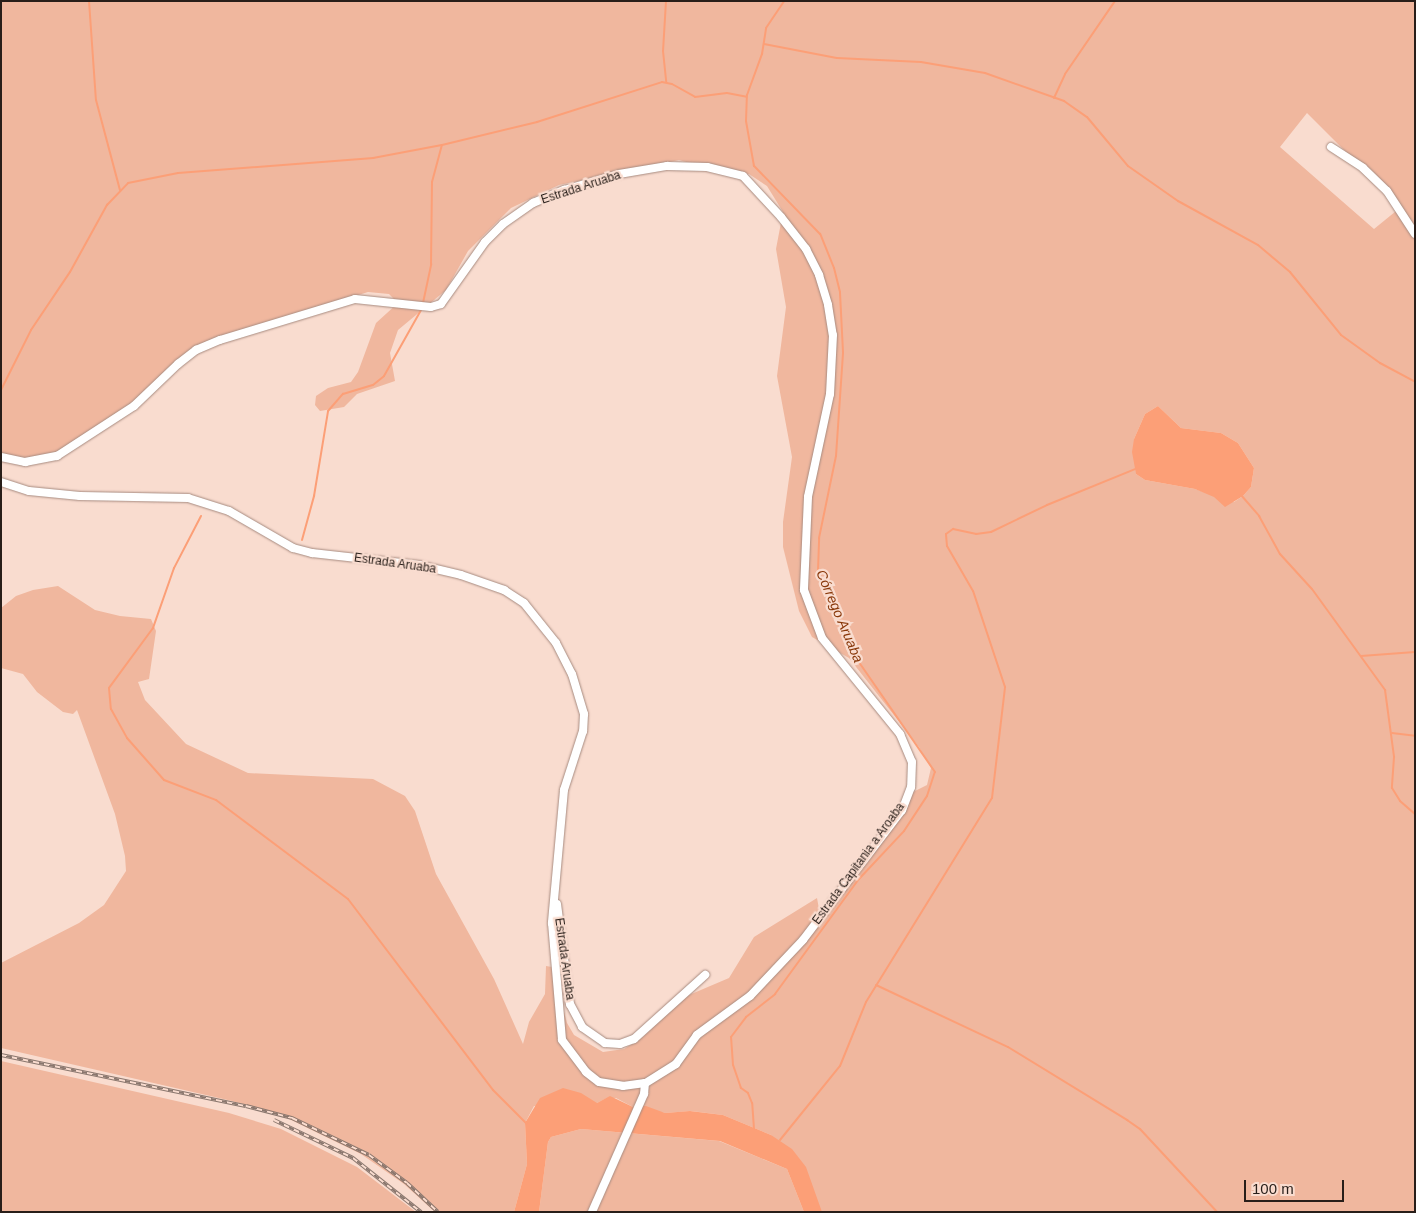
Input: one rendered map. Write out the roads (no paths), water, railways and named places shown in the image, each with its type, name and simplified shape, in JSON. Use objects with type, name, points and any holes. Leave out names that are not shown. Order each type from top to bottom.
[{"type":"street","points":[[1331,147],[1363,168],[1387,191],[1415,234]]},
{"type":"street","name":"Estrada Aruaba","points":[[1,457],[25,462],[57,456],[134,406],[178,364],[196,350],[220,340],[356,299],[378,299],[422,306],[441,304],[485,242],[503,224],[533,203],[564,190],[619,174],[667,166],[707,167],[743,176]]},
{"type":"street","name":"Estrada Capitania a Aroaba","points":[[645,1083],[676,1064],[698,1035],[750,996],[804,940],[902,810],[911,787],[912,762],[900,734],[871,696],[844,668],[822,638],[811,615],[802,568],[808,497],[830,394],[833,335],[828,305],[806,249],[743,176]]},
{"type":"street","name":"Estrada Aruaba","points":[[1,482],[30,491],[80,496],[188,498],[229,511],[293,548],[312,553],[419,565],[461,575],[504,590],[524,603],[564,658],[581,696],[584,714],[583,731],[564,790],[552,932],[562,1040],[586,1072],[599,1082],[623,1086],[645,1083]]},
{"type":"street","name":"Estrada Aruaba","points":[[556,885],[570,1004],[590,1035],[605,1043],[620,1044],[634,1040],[705,975]]},
{"type":"street","points":[[592,1212],[644,1094],[645,1083]]},
{"type":"waterway","points":[[89,1],[96,100],[120,190]]},
{"type":"waterway","points":[[666,1],[663,51],[666,82]]},
{"type":"waterway","name":"Córrego Aruaba","points":[[754,1129],[752,1103],[748,1093],[741,1088],[733,1065],[731,1037],[746,1017],[775,994],[859,879],[904,831],[927,796],[935,772],[858,661],[818,571],[819,538],[836,456],[843,352],[840,292],[834,268],[820,234],[754,166],[746,121],[747,95],[762,54],[766,28],[784,1]]},
{"type":"waterway","points":[[1054,98],[1065,74],[1115,1]]},
{"type":"waterway","points":[[764,44],[837,58],[921,62],[985,73],[1064,101],[1087,117],[1128,166],[1178,201],[1258,245],[1290,272],[1341,335],[1380,363],[1415,382]]},
{"type":"waterway","points":[[1,390],[31,330],[70,272],[107,205],[128,183],[178,173],[373,158],[442,145],[537,122],[662,82],[672,84],[695,97],[727,93],[747,97]]},
{"type":"waterway","points":[[423,303],[431,264],[432,182],[442,145]]},
{"type":"waterway","points":[[302,540],[314,496],[328,411],[343,394],[373,385],[384,376],[421,310]]},
{"type":"waterway","points":[[780,1140],[840,1066],[866,1002],[992,798],[1005,687],[973,591],[947,546],[946,534],[953,529],[976,534],[991,532],[1047,505],[1135,469]]},
{"type":"waterway","points":[[1241,495],[1259,516],[1280,554],[1312,589],[1385,690],[1394,757],[1392,788],[1400,801],[1415,814]]},
{"type":"waterway","points":[[201,516],[174,568],[153,628],[109,688],[111,709],[127,738],[164,780],[216,800],[348,899],[493,1090],[527,1124]]},
{"type":"waterway","points":[[1361,656],[1415,652]]},
{"type":"waterway","points":[[1392,733],[1415,736]]},
{"type":"waterway","points":[[876,985],[1008,1047],[1127,1120],[1140,1129],[1217,1212]]},
{"type":"railway","points":[[1,1055],[246,1106],[292,1118],[369,1155],[407,1183],[438,1212]]},
{"type":"railway","points":[[274,1120],[353,1158],[421,1212]]}]
